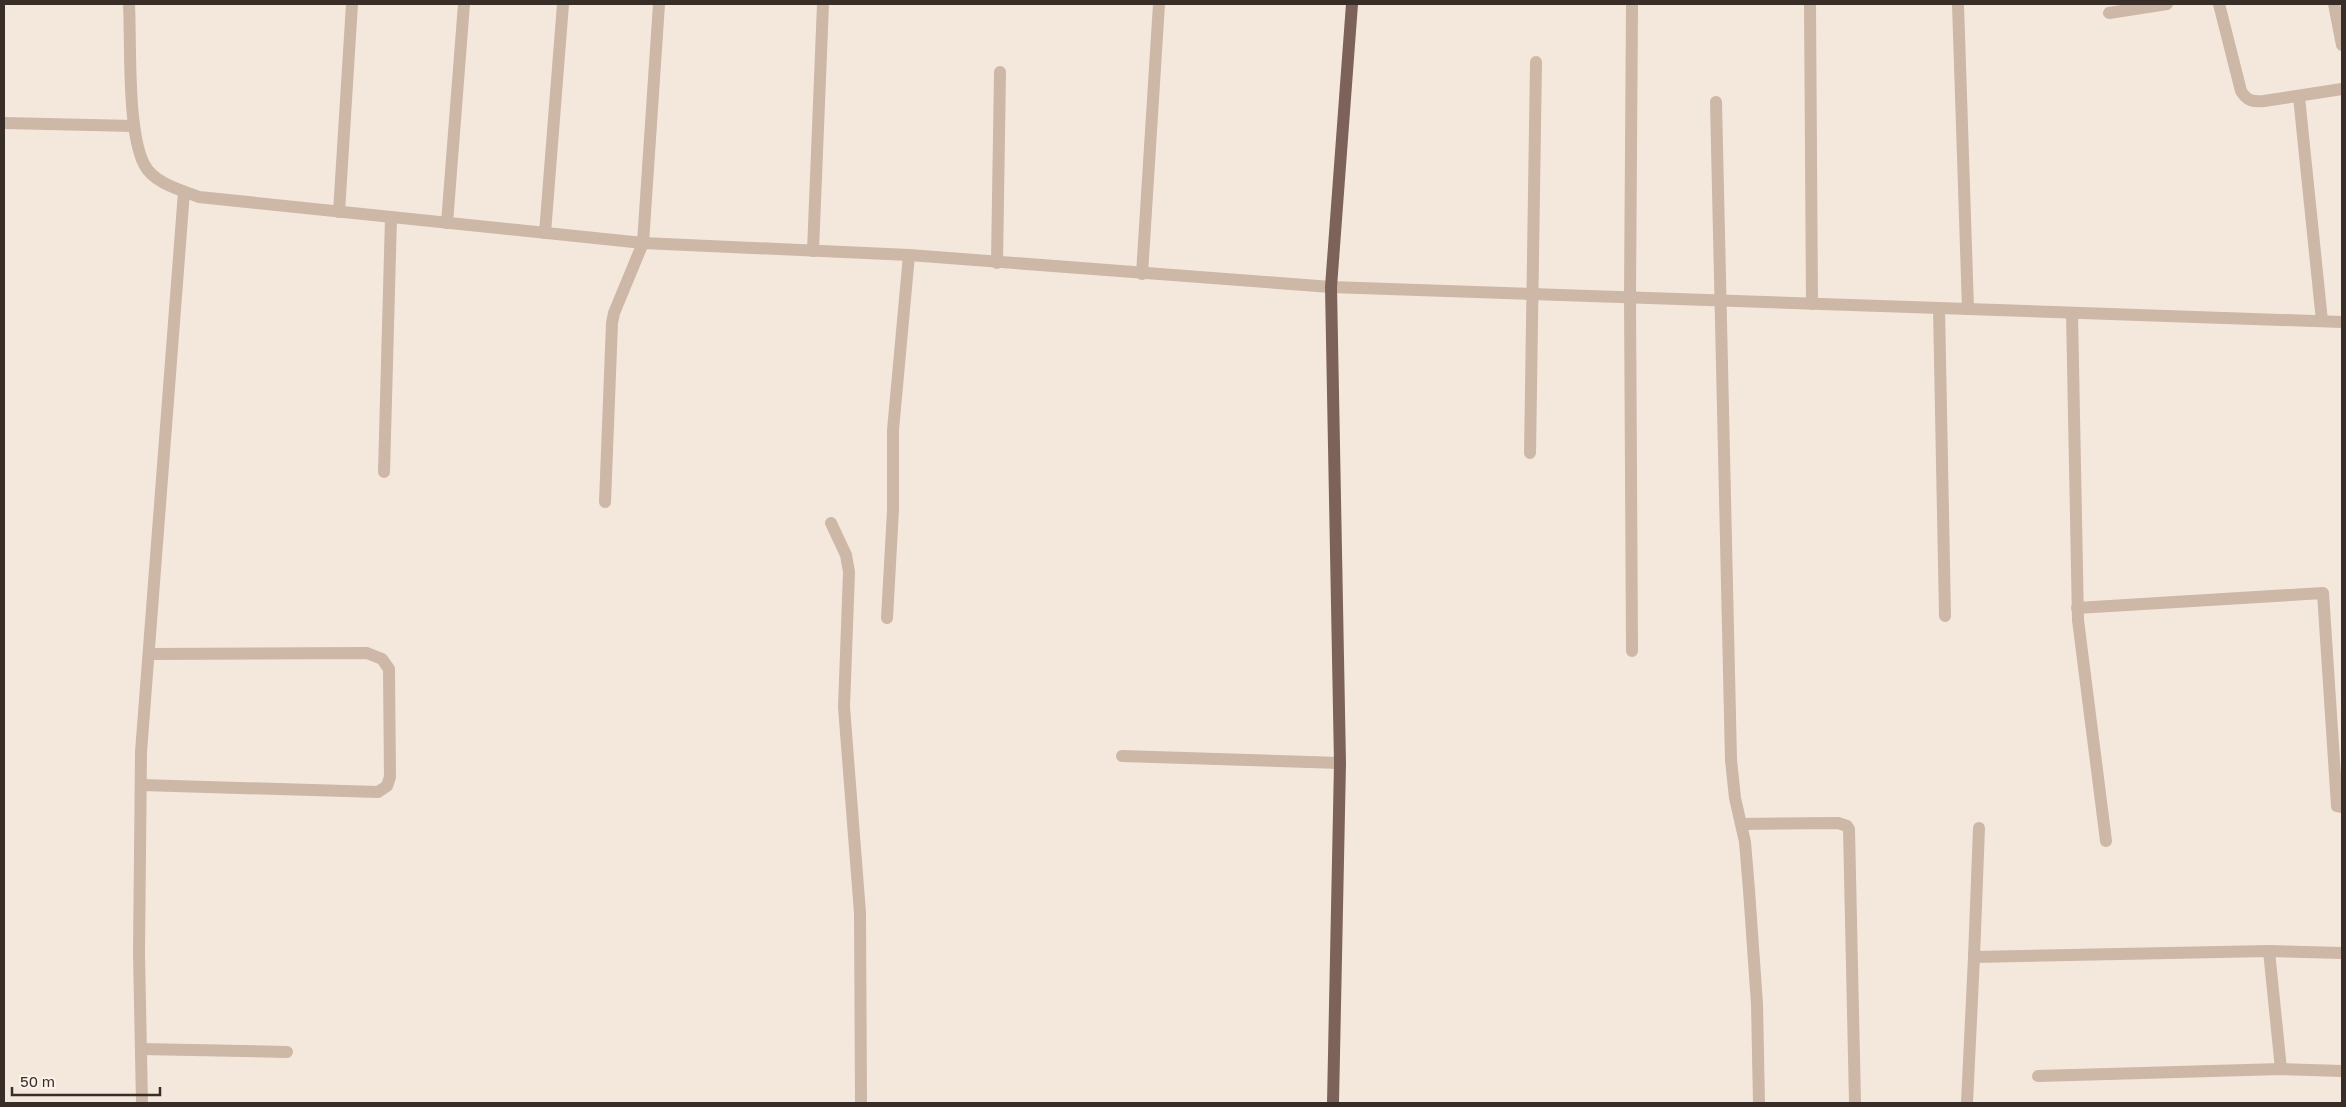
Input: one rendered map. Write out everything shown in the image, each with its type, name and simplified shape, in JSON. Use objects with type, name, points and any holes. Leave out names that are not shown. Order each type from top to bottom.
[{"type":"main road","points":[[1333,1103],[1340,763],[1330,287],[1352,4]]},
{"type":"street","points":[[129,4],[134,126],[144,165],[165,184],[199,197],[643,243],[909,255],[1330,287],[2342,322]]},
{"type":"street","points":[[339,212],[352,4]]},
{"type":"street","points":[[447,223],[464,4]]},
{"type":"street","points":[[545,233],[563,4]]},
{"type":"street","points":[[605,502],[612,323],[614,313],[643,243],[659,4]]},
{"type":"street","points":[[813,251],[823,4]]},
{"type":"street","points":[[1142,274],[1159,4]]},
{"type":"street","points":[[1632,4],[1630,297],[1632,651]]},
{"type":"street","points":[[1810,4],[1812,304]]},
{"type":"street","points":[[1958,4],[1968,309]]},
{"type":"street","points":[[2109,12],[2166,4]]},
{"type":"street","points":[[2219,4],[2241,91],[2247,99],[2256,102],[2342,89]]},
{"type":"street","points":[[2334,4],[2340,25],[2342,45]]},
{"type":"street","points":[[1530,453],[1536,62]]},
{"type":"street","points":[[997,262],[1000,72]]},
{"type":"street","points":[[2299,97],[2322,322]]},
{"type":"street","points":[[1716,102],[1731,760],[1735,798],[1745,842],[1757,1004],[1758,1103]]},
{"type":"street","points":[[4,123],[134,126]]},
{"type":"street","points":[[142,1103],[139,954],[141,786],[148,654],[184,192]]},
{"type":"street","points":[[384,472],[391,218]]},
{"type":"street","points":[[887,618],[893,510],[893,430],[909,255]]},
{"type":"street","points":[[1939,308],[1946,616]]},
{"type":"street","points":[[2072,313],[2078,608],[2106,840]]},
{"type":"street","points":[[831,524],[846,555],[849,572],[844,707],[860,921],[861,1103]]},
{"type":"street","points":[[2078,608],[2323,593],[2338,806],[2342,807]]},
{"type":"street","points":[[141,786],[378,792],[387,786],[390,777],[389,669],[382,659],[367,653],[148,654]]},
{"type":"street","points":[[1122,756],[1340,763]]},
{"type":"street","points":[[1741,824],[1844,824],[1849,829],[1855,1103]]},
{"type":"street","points":[[1967,1103],[1978,828]]},
{"type":"street","points":[[1974,957],[2269,951],[2342,953]]},
{"type":"street","points":[[2269,951],[2281,1069]]},
{"type":"street","points":[[141,1049],[287,1052]]},
{"type":"street","points":[[2038,1076],[2281,1069],[2342,1071]]}]
